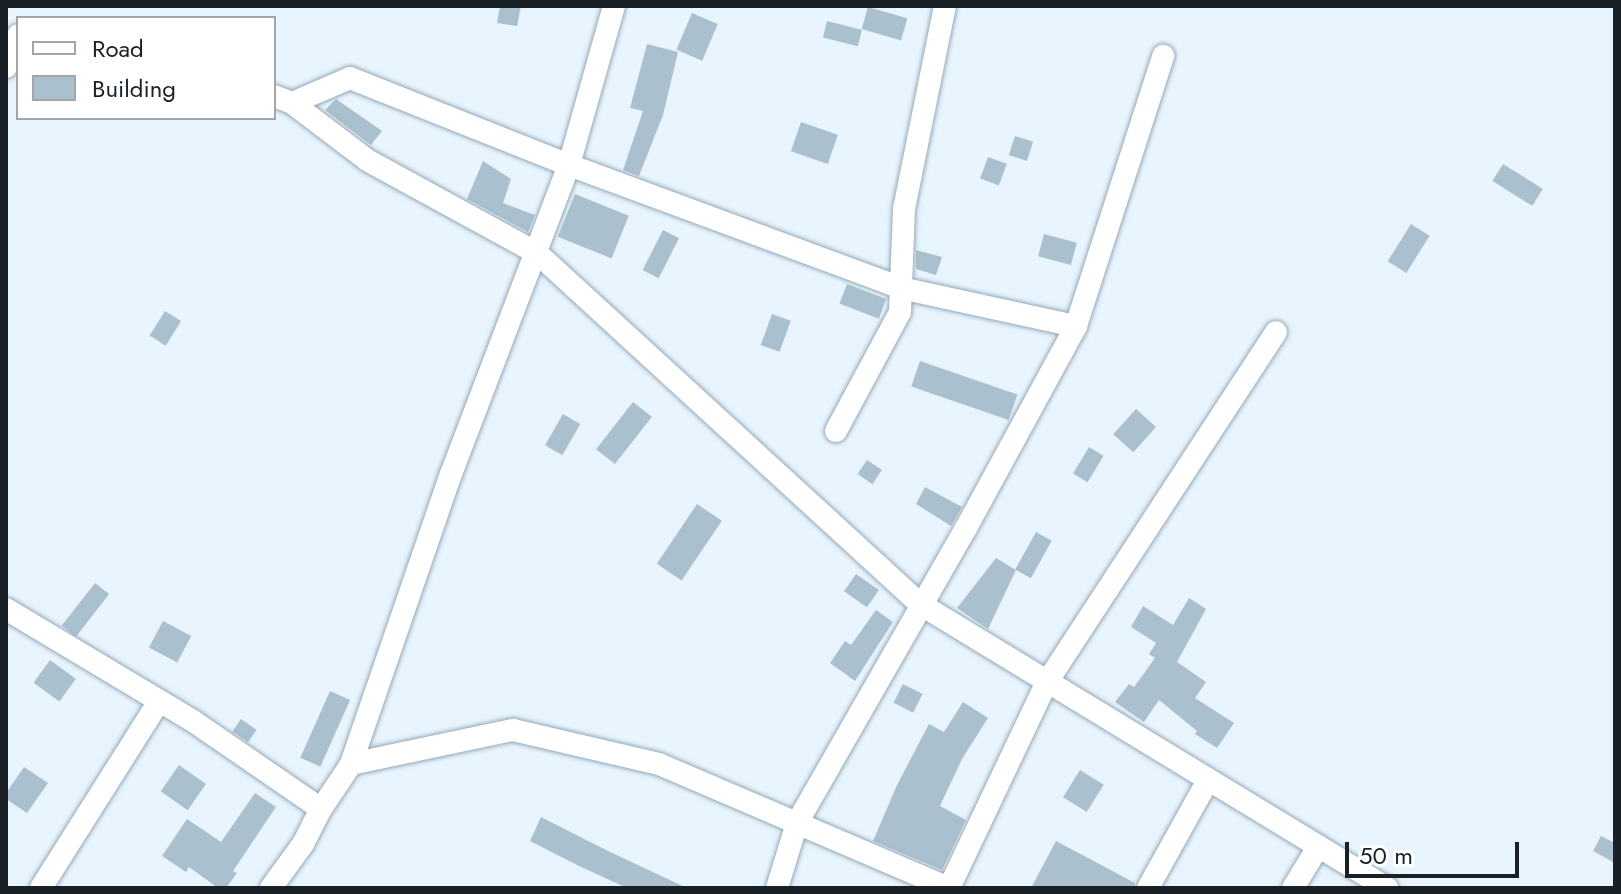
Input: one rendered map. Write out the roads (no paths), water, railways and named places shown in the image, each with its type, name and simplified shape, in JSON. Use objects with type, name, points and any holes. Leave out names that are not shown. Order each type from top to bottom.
[{"type":"street","points":[[271,888],[303,844],[321,809],[351,764],[451,474],[569,165],[614,6]]},
{"type":"street","points":[[836,431],[900,312],[904,209],[945,6]]},
{"type":"street","points":[[6,67],[16,40]]},
{"type":"street","points":[[777,888],[797,823],[966,528],[1076,326],[1163,56]]},
{"type":"street","points":[[283,99],[350,78],[569,165],[901,288],[1076,326]]},
{"type":"street","points":[[283,99],[367,160],[537,253],[920,604],[1387,888]]},
{"type":"street","points":[[351,764],[513,730],[659,764],[948,888],[1047,682],[1276,332]]},
{"type":"street","points":[[7,611],[159,701],[321,809]]},
{"type":"street","points":[[41,888],[159,701]]},
{"type":"street","points":[[1148,888],[1208,780]]},
{"type":"street","points":[[1293,888],[1318,847]]}]
